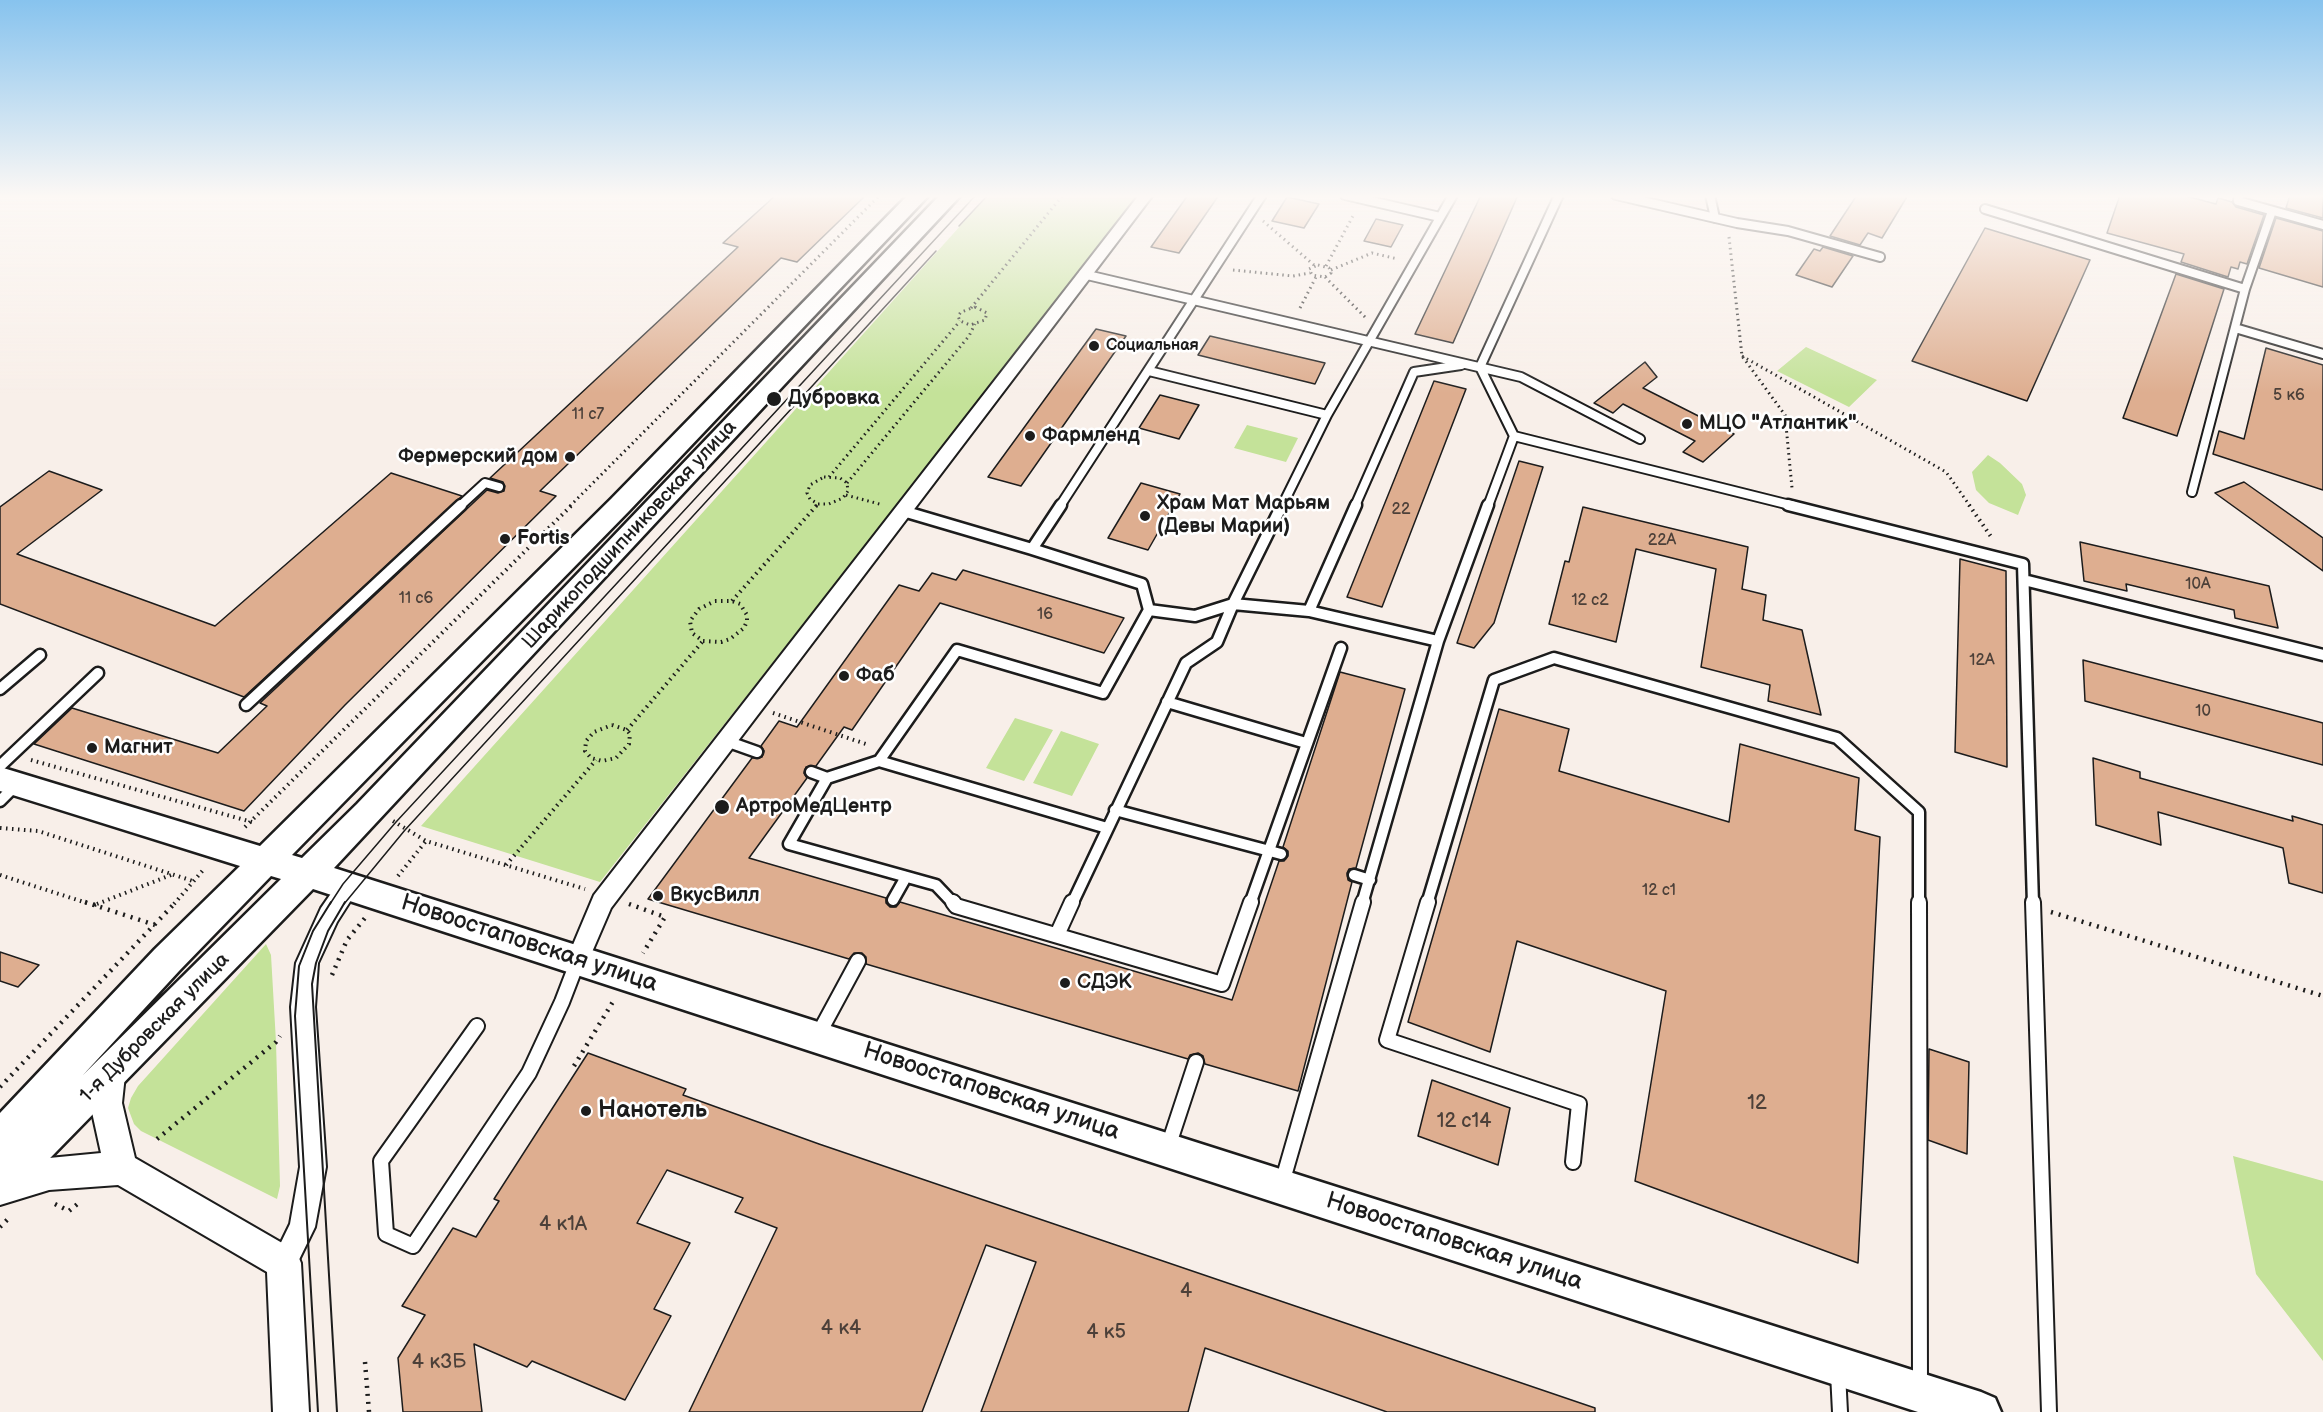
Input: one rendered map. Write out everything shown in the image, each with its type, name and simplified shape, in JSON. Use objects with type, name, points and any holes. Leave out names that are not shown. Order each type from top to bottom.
[{"type":"main road","name":"Шарикоподшипниковская улица","points":[[267,860],[612,513],[855,261]]},
{"type":"main road","name":"Шарикоподшипниковская улица","points":[[308,873],[376,804],[889,261]]},
{"type":"main road","name":"Новоостаповская улица","points":[[6,777],[578,959],[1981,1412]]},
{"type":"main road","name":"1-я Дубровская улица","points":[[0,1139],[167,960],[267,860]]},
{"type":"main road","name":"1-я Дубровская улица","points":[[0,1183],[308,873]]},
{"type":"street","points":[[578,959],[594,918],[607,896],[1093,261]]},
{"type":"street","points":[[291,1412],[284,1263],[302,1227],[313,1167],[303,1007],[308,963],[329,915],[349,886]]},
{"type":"street","points":[[109,1075],[106,1103],[121,1168]]},
{"type":"street","points":[[0,1188],[49,1174],[121,1168],[284,1263]]},
{"type":"lane","points":[[1032,549],[1219,261]]},
{"type":"lane","points":[[1480,367],[1529,261]]},
{"type":"lane","points":[[2154,261],[2245,289]]},
{"type":"lane","points":[[2192,492],[2245,289],[2255,261]]},
{"type":"lane","points":[[1057,935],[1186,663],[1217,642],[1233,604],[1327,415],[1414,263]]},
{"type":"lane","points":[[1083,274],[1521,377],[1640,439]]},
{"type":"lane","points":[[2235,328],[2323,354]]},
{"type":"lane","points":[[1309,611],[1414,372],[1469,364]]},
{"type":"lane","points":[[1281,1186],[1438,641],[1514,436],[1480,367]]},
{"type":"lane","points":[[1149,371],[1327,415]]},
{"type":"lane","points":[[1514,436],[2023,564],[2049,1412]]},
{"type":"lane","points":[[246,705],[485,483],[499,487]]},
{"type":"lane","points":[[473,494],[487,499]]},
{"type":"lane","points":[[879,761],[957,650],[1103,693],[1149,610],[1142,584],[903,511]]},
{"type":"lane","points":[[2024,580],[2323,656]]},
{"type":"lane","points":[[1149,610],[1195,616],[1233,604],[1309,611],[1438,641]]},
{"type":"lane","points":[[827,778],[789,844],[936,885],[956,906],[1222,984],[1341,648]]},
{"type":"lane","points":[[0,689],[40,655]]},
{"type":"lane","points":[[1573,1162],[1579,1104],[1387,1040],[1494,680],[1554,657],[1837,738],[1919,812],[1920,1393]]},
{"type":"lane","points":[[6,777],[98,673]]},
{"type":"lane","points":[[1167,702],[1306,743]]},
{"type":"lane","points":[[726,741],[757,752]]},
{"type":"lane","points":[[812,772],[827,778],[879,761],[1107,828]]},
{"type":"lane","points":[[1115,810],[1281,854]]},
{"type":"lane","points":[[1354,875],[1370,879]]},
{"type":"lane","points":[[893,900],[906,877]]},
{"type":"lane","points":[[477,1026],[381,1161],[386,1234],[413,1246],[529,1073],[562,1002],[578,959]]},
{"type":"lane","points":[[817,1036],[858,962]]},
{"type":"lane","points":[[1168,1149],[1196,1062]]},
{"type":"lane","points":[[1838,1367],[1840,1412]]},
{"type":"path","points":[[0,1087],[155,925],[238,832],[253,822],[814,261]]},
{"type":"path","points":[[960,321],[959,314],[971,308],[1009,261]]},
{"type":"path","points":[[1308,261],[1314,266]]},
{"type":"path","points":[[1326,266],[1329,261]]},
{"type":"path","points":[[1331,270],[1354,261]]},
{"type":"path","points":[[1404,261],[1414,263]]},
{"type":"path","points":[[1732,261],[1742,356],[1785,415],[1793,506]]},
{"type":"path","points":[[1310,273],[1309,269],[1314,266],[1326,266],[1331,270]]},
{"type":"path","points":[[1214,268],[1293,276],[1310,273],[1316,277],[1329,276],[1331,270]]},
{"type":"path","points":[[1292,323],[1316,277]]},
{"type":"path","points":[[1325,277],[1376,329]]},
{"type":"path","points":[[960,321],[975,324],[982,322],[987,315],[982,309],[971,308]]},
{"type":"path","points":[[829,477],[960,321]]},
{"type":"path","points":[[846,495],[847,483],[969,336],[975,324]]},
{"type":"path","points":[[1742,356],[1946,472],[2008,561]]},
{"type":"path","points":[[847,483],[840,478],[829,477],[813,482],[808,489],[807,496],[818,504],[834,503],[846,495],[903,511]]},
{"type":"path","points":[[732,601],[818,504]]},
{"type":"path","points":[[724,600],[740,604],[747,615],[744,628],[730,639],[721,642],[703,641],[692,633],[690,627],[694,615],[707,604],[724,600]]},
{"type":"path","points":[[627,730],[703,641]]},
{"type":"path","points":[[753,707],[886,751]]},
{"type":"path","points":[[612,725],[627,730],[630,734],[630,744],[622,754],[609,760],[596,760],[585,751],[589,736],[599,729],[612,725]]},
{"type":"path","points":[[506,865],[596,760]]},
{"type":"path","points":[[6,777],[253,822]]},
{"type":"path","points":[[388,820],[396,822],[413,836],[426,841],[607,896],[664,917],[574,1066]]},
{"type":"path","points":[[0,828],[38,831],[193,881]]},
{"type":"path","points":[[94,905],[173,875]]},
{"type":"path","points":[[0,876],[155,925]]},
{"type":"path","points":[[2034,907],[2323,996]]},
{"type":"path","points":[[365,1362],[369,1412]]},
{"type":"green space","points":[[929,261],[1089,261],[600,882],[421,826]]},
{"type":"green space","points":[[1806,347],[1877,380],[1849,407],[1777,371]]},
{"type":"green space","points":[[1247,425],[1298,438],[1286,462],[1234,448]]},
{"type":"green space","points":[[1988,455],[2022,484],[2026,495],[2018,515],[1989,503],[1976,490],[1972,472]]},
{"type":"green space","points":[[1015,718],[1053,730],[1024,781],[986,768]]},
{"type":"green space","points":[[1061,731],[1099,744],[1072,796],[1033,783]]},
{"type":"green space","points":[[266,944],[271,955],[276,1042],[280,1186],[277,1199],[141,1131],[134,1124],[128,1108],[138,1086]]},
{"type":"green space","points":[[2233,1156],[2323,1181],[2323,1361],[2256,1274]]},
{"type":"building","points":[[723,261],[778,261],[540,491],[556,496],[345,705],[244,811],[34,744],[72,708],[218,753],[267,706],[260,703],[487,490],[498,493],[504,491],[503,482],[490,478]]},
{"type":"building","points":[[1450,261],[1489,261],[1453,343],[1415,334]]},
{"type":"building","points":[[1806,261],[1850,261],[1832,287],[1796,275]]},
{"type":"building","points":[[1967,261],[2090,261],[2027,401],[1912,361]]},
{"type":"building","points":[[2248,261],[2247,264],[2240,262],[2238,269],[2231,267],[2228,277],[2181,262]]},
{"type":"building","points":[[2261,261],[2323,261],[2323,287],[2259,268]]},
{"type":"building","points":[[2176,274],[2224,289],[2177,436],[2123,418]]},
{"type":"building","points":[[1096,329],[1126,336],[1021,486],[988,477]]},
{"type":"building","points":[[1210,336],[1325,363],[1315,384],[1198,355]]},
{"type":"building","points":[[2266,348],[2323,365],[2323,490],[2213,454],[2219,431],[2244,439]]},
{"type":"building","name":"МЦО \"Атлантик\"","points":[[1645,362],[1657,377],[1643,388],[1734,434],[1703,462],[1683,452],[1695,441],[1623,404],[1613,413],[1594,403]]},
{"type":"building","points":[[1434,381],[1466,389],[1382,607],[1347,597]]},
{"type":"building","points":[[1160,395],[1199,405],[1179,439],[1139,428]]},
{"type":"building","points":[[1519,461],[1543,467],[1494,623],[1474,648],[1457,643]]},
{"type":"building","points":[[49,471],[102,490],[17,554],[215,626],[391,473],[462,496],[244,697],[0,604],[0,507]]},
{"type":"building","points":[[2244,482],[2323,538],[2323,571],[2215,493]]},
{"type":"building","name":"Храм Мат Марьям (Девы Марии)","points":[[1141,483],[1180,494],[1148,550],[1108,538]]},
{"type":"building","points":[[1583,507],[1748,547],[1742,589],[1766,595],[1763,620],[1802,630],[1821,715],[1768,701],[1770,685],[1701,667],[1716,569],[1636,549],[1616,642],[1549,624],[1565,561],[1569,562]]},
{"type":"building","points":[[2080,542],[2269,586],[2278,628],[2235,618],[2234,610],[2126,584],[2127,591],[2084,581]]},
{"type":"building","points":[[1960,559],[2006,571],[2007,767],[1955,752]]},
{"type":"building","points":[[963,570],[1124,618],[1104,653],[940,603],[852,730],[844,727],[816,766],[806,767],[804,773],[807,778],[749,858],[886,898],[886,903],[890,907],[896,907],[900,902],[1232,1000],[1279,861],[1284,861],[1288,856],[1288,851],[1283,847],[1340,672],[1405,689],[1356,868],[1349,869],[1347,873],[1348,880],[1352,882],[1298,1091],[1205,1064],[1203,1056],[1198,1053],[1190,1055],[1188,1059],[866,964],[866,957],[862,953],[854,953],[849,959],[648,899],[752,758],[762,757],[764,751],[761,746],[779,721],[797,727],[899,585],[919,591],[932,573],[956,580]]},
{"type":"building","points":[[2083,660],[2323,723],[2323,765],[2085,701]]},
{"type":"building","points":[[1499,709],[1569,729],[1559,771],[1729,822],[1740,744],[1859,778],[1855,830],[1880,837],[1858,1263],[1635,1181],[1666,991],[1517,941],[1490,1052],[1408,1022]]},
{"type":"building","points":[[2093,758],[2140,772],[2140,778],[2293,821],[2292,816],[2323,825],[2323,893],[2289,883],[2283,848],[2158,812],[2161,845],[2096,825]]},
{"type":"building","points":[[0,952],[39,965],[18,987],[0,981]]},
{"type":"building","points":[[1929,1049],[1969,1062],[1967,1154],[1928,1140]]},
{"type":"building","points":[[588,1053],[686,1089],[683,1095],[819,1144],[1595,1408],[1595,1412],[1387,1412],[1205,1348],[1188,1412],[981,1412],[1036,1262],[986,1245],[922,1412],[689,1412],[777,1228],[735,1212],[743,1198],[667,1170],[637,1223],[690,1243],[654,1309],[671,1316],[625,1400],[532,1361],[527,1367],[474,1344],[482,1412],[403,1412],[398,1358],[425,1315],[402,1306],[453,1228],[476,1237],[499,1201],[494,1199]]},
{"type":"building","points":[[1432,1080],[1510,1108],[1498,1165],[1418,1136]]},
{"type":"tram line","points":[[330,904],[343,884],[396,822],[915,261]]},
{"type":"tram line","points":[[344,904],[405,830],[927,261]]},
{"type":"tram line","points":[[318,1412],[295,1016],[299,966],[313,931],[331,902]]},
{"type":"tram line","points":[[337,1412],[312,984],[316,963],[328,931],[345,902]]},
{"type":"place","name":"Социальная","points":[[1094,346]]},
{"type":"place","name":"Дубровка","points":[[774,399]]},
{"type":"place","name":"МЦО \"Атлантик\"","points":[[1687,424]]},
{"type":"place","name":"Фармленд","points":[[1030,436]]},
{"type":"place","name":"Фермерский дом","points":[[570,457]]},
{"type":"place","name":"Храм Мат Марьям (Девы Марии)","points":[[1145,516]]},
{"type":"place","name":"Fortis","points":[[505,539]]},
{"type":"place","name":"Фаб","points":[[844,676]]},
{"type":"place","name":"Магнит","points":[[92,748]]},
{"type":"place","name":"АртроМедЦентр","points":[[722,807]]},
{"type":"place","name":"ВкусВилл","points":[[658,896]]},
{"type":"place","name":"СДЭК","points":[[1065,983]]},
{"type":"place","name":"Нанотель","points":[[586,1111]]}]
